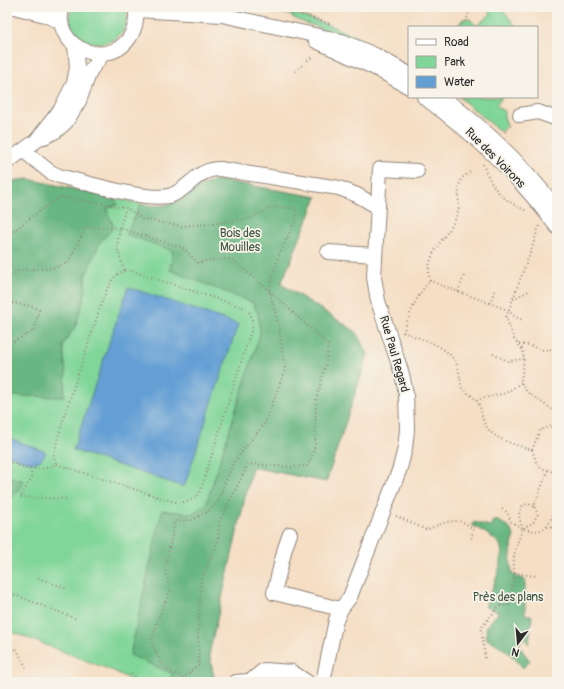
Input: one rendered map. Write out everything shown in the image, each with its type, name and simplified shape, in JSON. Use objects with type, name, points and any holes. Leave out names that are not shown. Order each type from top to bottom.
[{"type":"street","points":[[14,7],[45,15],[61,22]]},
{"type":"street","points":[[62,7],[61,22],[66,35],[75,45],[88,52],[103,54],[113,51],[126,42],[134,27],[136,8],[222,15],[253,21],[348,44],[375,55],[408,73]]},
{"type":"street","points":[[297,32],[381,71],[408,86]]},
{"type":"street","points":[[36,141],[62,109],[70,92],[76,67],[75,45]]},
{"type":"street","points":[[7,162],[36,141],[56,131],[66,122],[79,101],[90,71],[103,54]]},
{"type":"street","name":"Rue des Voirons","points":[[425,98],[452,117],[488,148],[530,193],[557,227]]},
{"type":"street","name":"Rue des Voirons","points":[[443,98],[478,125],[508,152],[557,209]]},
{"type":"street","points":[[520,115],[538,112],[557,119]]},
{"type":"street","points":[[24,150],[50,172],[72,174],[142,196],[163,197],[172,195],[181,189],[199,168],[212,170],[220,169],[323,185],[348,191],[378,207]]},
{"type":"street","name":"Rue Paul Regard","points":[[323,682],[335,627],[341,609],[350,596],[384,511],[403,456],[407,430],[406,394],[402,374],[376,294],[374,277],[375,255],[380,169],[417,171]]},
{"type":"street","points":[[328,252],[375,255]]},
{"type":"street","points":[[290,534],[274,593],[341,609]]},
{"type":"street","points":[[252,680],[264,670],[292,672],[307,682]]},
{"type":"street","points":[[236,682],[252,680],[286,682]]},
{"type":"path","points":[[460,26],[466,19],[470,7]]},
{"type":"path","points":[[295,71],[313,56]]},
{"type":"path","points":[[482,162],[491,183],[499,194],[512,204],[530,213]]},
{"type":"path","points":[[401,338],[415,301],[430,281],[428,267],[432,255],[456,218],[459,206],[459,184],[461,179],[470,172]]},
{"type":"path","points":[[7,236],[38,212],[60,198],[126,208],[142,219],[181,226],[210,224],[252,218],[271,207],[295,208],[297,217],[278,257],[269,290],[279,327],[284,370],[265,423],[233,463],[217,503],[207,512],[192,520],[175,521],[165,568],[170,591],[157,621],[152,642],[160,662],[170,671],[183,678],[199,665],[198,637],[201,580],[218,541],[219,523],[248,464],[289,467],[308,466],[315,446],[316,402],[326,364],[328,345],[269,290],[231,259],[210,260],[198,263],[183,248],[120,228],[86,227],[68,263],[52,268],[19,270],[7,280]]},
{"type":"path","points":[[124,270],[117,248],[120,228],[126,208]]},
{"type":"path","points":[[539,224],[537,234],[506,317],[518,344],[523,350],[524,359],[522,385],[528,392],[557,413]]},
{"type":"path","points":[[7,461],[31,468],[46,468],[56,464],[179,503],[187,503],[192,500],[199,494],[201,489],[252,328],[252,316],[249,311],[242,307],[138,273],[124,270],[116,275],[112,280],[100,308],[58,436],[54,455],[56,464]]},
{"type":"path","points":[[458,292],[464,276]]},
{"type":"path","points":[[430,281],[508,310],[515,317],[523,320]]},
{"type":"path","points":[[490,303],[495,289]]},
{"type":"path","points":[[512,300],[531,290]]},
{"type":"path","points":[[7,314],[12,303],[31,306],[39,310],[34,331],[7,345]]},
{"type":"path","points":[[403,332],[440,347],[450,355],[458,369],[462,388],[476,400],[480,406],[485,425],[491,432],[498,437],[532,450]]},
{"type":"path","points":[[518,344],[529,345],[540,350],[557,349]]},
{"type":"path","points":[[493,354],[508,360],[524,359]]},
{"type":"path","points":[[476,400],[506,393],[522,382]]},
{"type":"path","points":[[557,424],[540,430],[532,450],[538,467],[557,473]]},
{"type":"path","points":[[31,468],[31,480],[20,497],[68,499]]},
{"type":"path","points":[[534,506],[548,470]]},
{"type":"path","points":[[485,658],[481,628],[499,606],[509,606],[515,573],[514,557],[523,528],[519,517],[523,504],[534,506],[538,514],[535,520],[523,528]]},
{"type":"path","points":[[502,509],[507,512],[511,522],[531,532],[557,526]]},
{"type":"path","points":[[384,511],[428,530],[446,522],[452,521],[465,523],[473,530],[471,541]]},
{"type":"path","points":[[546,528],[554,512]]},
{"type":"path","points":[[515,573],[534,576]]},
{"type":"path","points":[[38,578],[68,589]]},
{"type":"path","points":[[7,592],[77,619]]},
{"type":"path","points":[[7,618],[10,611]]},
{"type":"path","points":[[7,640],[14,650],[16,648],[26,667]]},
{"type":"path","points":[[7,654],[14,650]]},
{"type":"path","points":[[131,674],[144,682]]},
{"type":"green space","points":[[71,7],[126,7],[126,23],[120,34],[110,41],[98,43],[86,41],[76,34],[70,23]]},
{"type":"green space","points":[[261,7],[274,7],[329,25],[358,38],[408,68],[337,34],[297,20],[290,15]]},
{"type":"green space","points":[[497,7],[501,7],[515,26],[476,26],[491,14],[489,11]]},
{"type":"green space","points":[[463,19],[470,19],[476,26],[458,26]]},
{"type":"green space","points":[[460,98],[501,98],[496,106],[504,111],[504,117],[507,125],[501,132]]},
{"type":"green space","points":[[28,179],[151,206],[162,205],[179,200],[201,186],[218,180],[317,197],[281,284],[355,331],[368,354],[326,482],[252,467],[209,654],[215,682],[134,682],[116,672],[7,630],[7,183],[11,181]]},
{"type":"green space","points":[[28,179],[114,198],[118,205],[109,207],[107,211],[114,227],[100,242],[85,277],[86,290],[76,325],[63,345],[66,373],[64,397],[7,396],[7,183],[11,181]]},
{"type":"green space","name":"Bois des Mouilles","points":[[218,180],[317,197],[281,284],[355,331],[368,354],[326,482],[252,467],[209,654],[215,682],[169,682],[173,674],[130,655],[162,510],[192,514],[206,504],[260,334],[258,313],[253,303],[170,270],[173,251],[126,234],[141,204],[159,206],[172,204],[207,184]]},
{"type":"green space","points":[[7,476],[24,481],[12,498],[7,497]]},
{"type":"green space","name":"Près des plans","points":[[494,519],[508,527],[514,535],[511,555],[513,575],[525,580],[525,614],[532,616],[529,644],[522,637],[519,646],[530,661],[523,668],[507,652],[487,639],[486,627],[499,612],[485,607],[500,567],[502,551],[500,545],[495,539],[472,525],[474,522],[490,526]]},
{"type":"water","points":[[128,287],[238,324],[184,487],[73,450]]},
{"type":"water","points":[[7,437],[46,452],[43,458],[38,461],[23,461],[7,454]]}]
